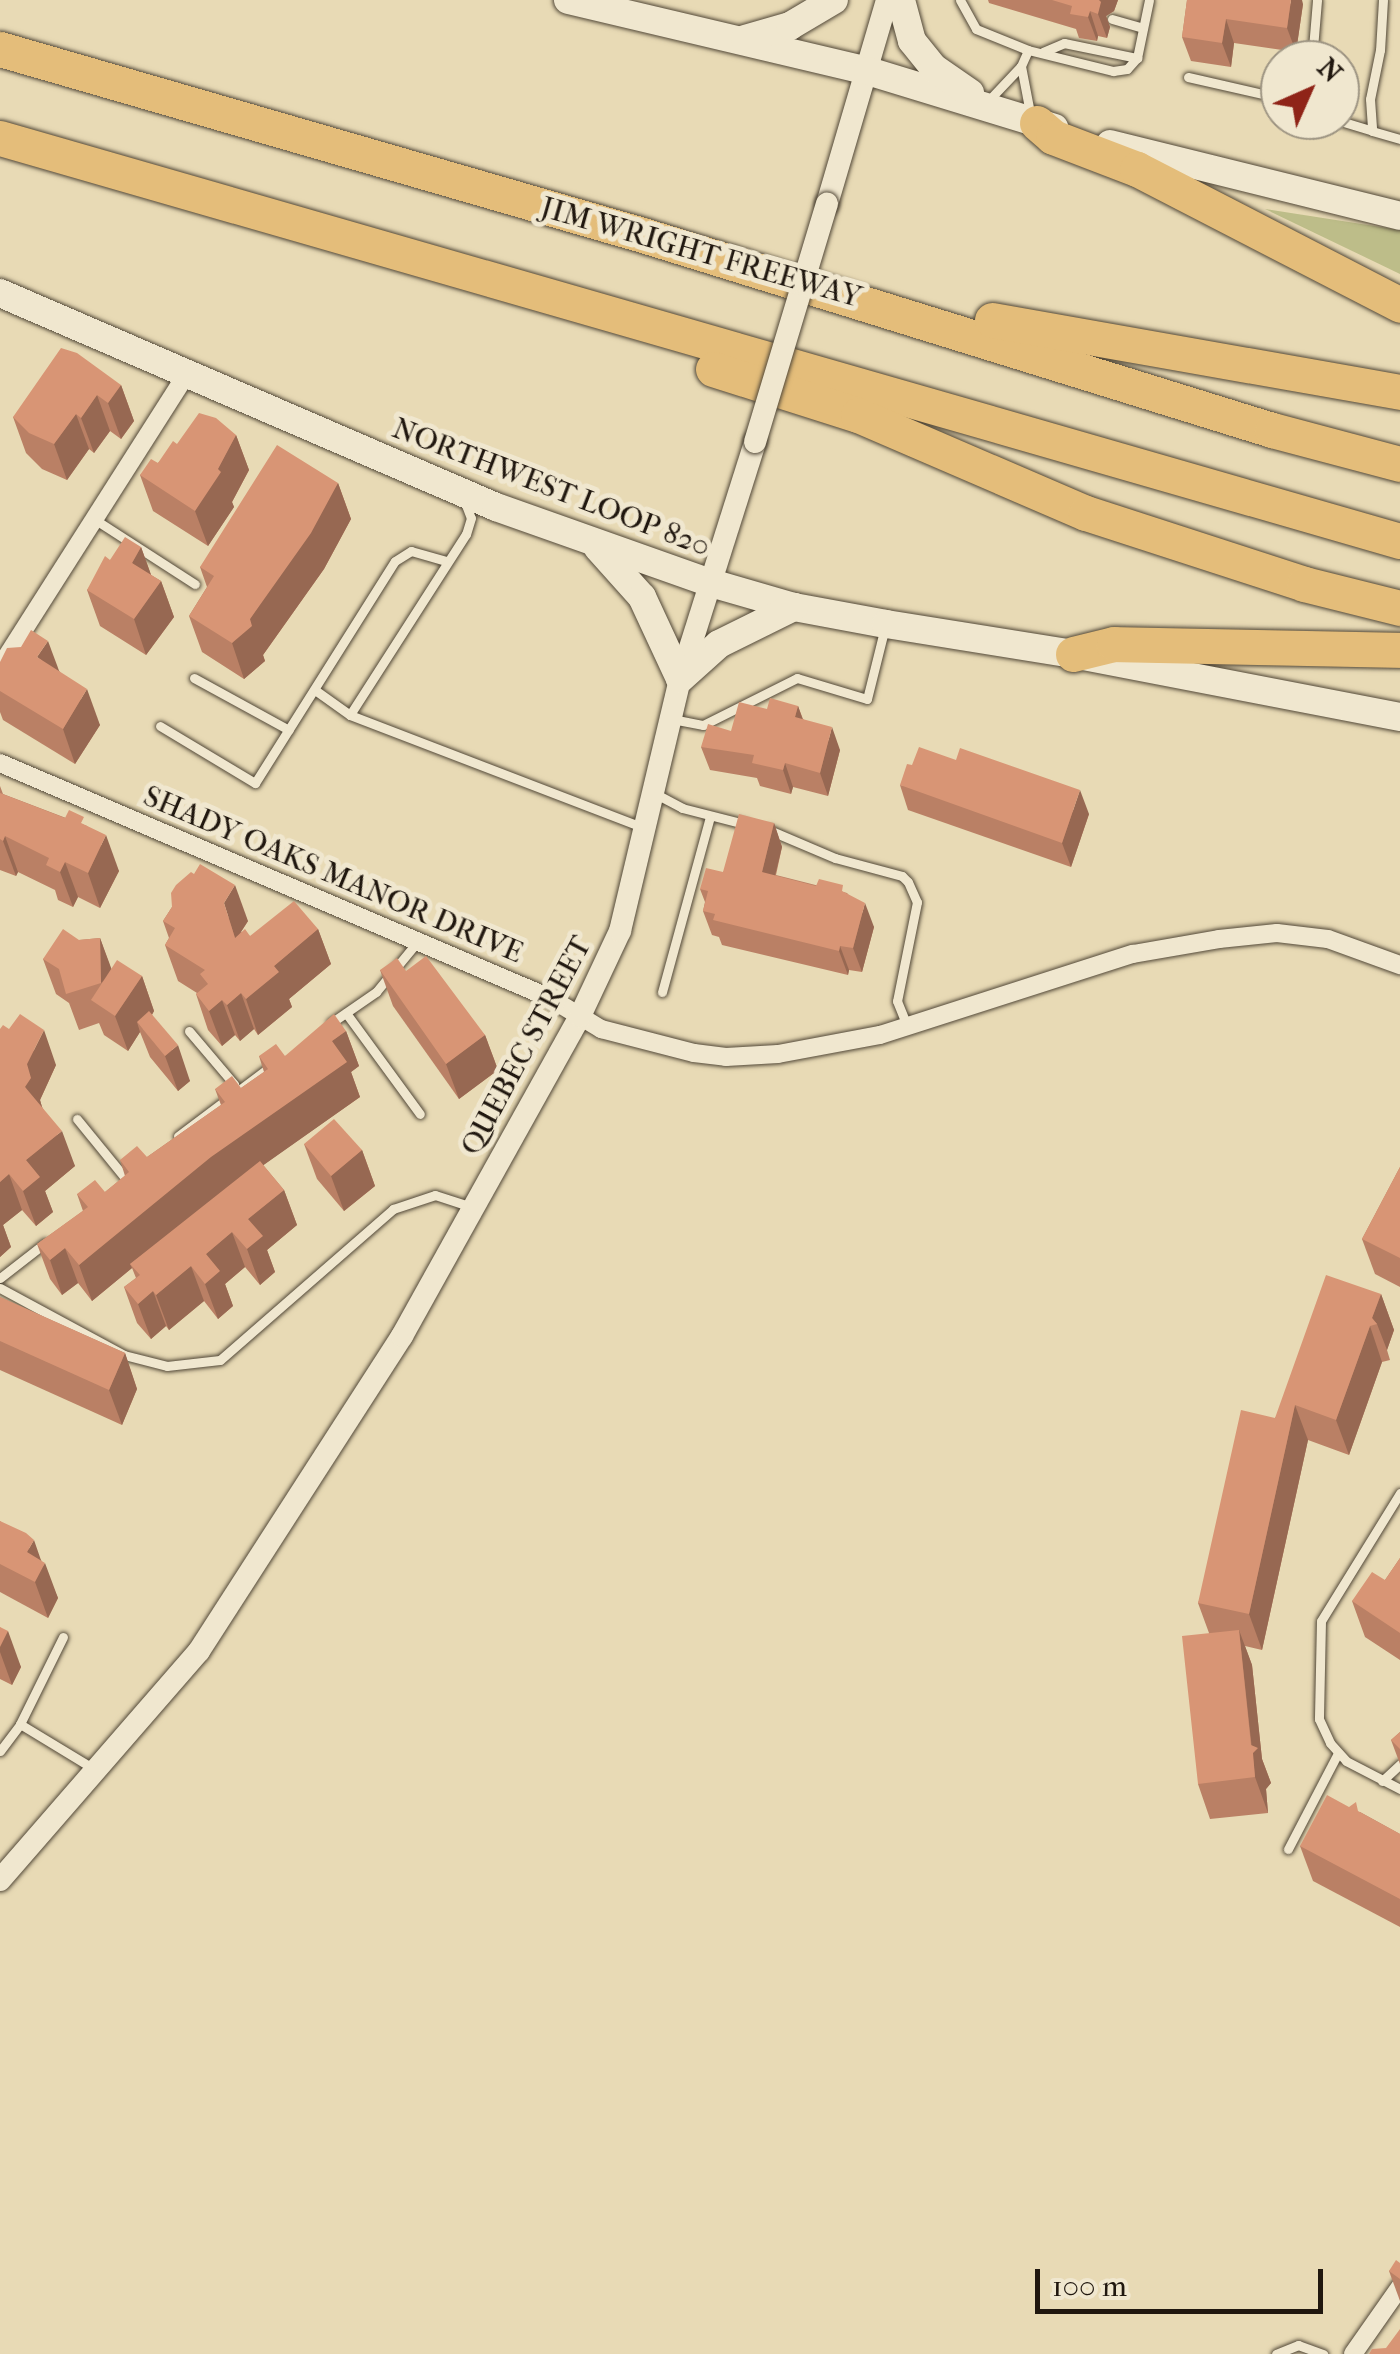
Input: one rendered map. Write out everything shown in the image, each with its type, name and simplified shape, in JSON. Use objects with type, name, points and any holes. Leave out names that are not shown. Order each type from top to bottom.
[{"type":"highway","name":"JIM WRIGHT FREEWAY","points":[[0,49],[918,317],[1272,430],[1400,464]]},
{"type":"highway","points":[[1031,121],[1053,137],[1137,169],[1400,305]]},
{"type":"highway","points":[[0,138],[1400,541]]},
{"type":"highway","points":[[430,262],[454,286],[858,415],[1086,513],[1304,584],[1400,608]]},
{"type":"highway","points":[[918,317],[953,311],[1158,353],[1400,392]]},
{"type":"highway","points":[[1074,654],[1114,644],[1400,650]]},
{"type":"main road","points":[[568,0],[868,70],[1031,121],[1400,216]]},
{"type":"main road","points":[[740,41],[790,26],[834,0]]},
{"type":"main road","points":[[900,0],[912,41],[934,68],[957,87],[1031,121]]},
{"type":"main road","name":"NORTHWEST LOOP 820","points":[[0,293],[461,493],[595,546],[711,583],[794,606],[886,624],[1074,654],[1400,717]]},
{"type":"main road","points":[[595,546],[642,597],[680,679],[719,644],[794,606]]},
{"type":"street","name":"QUEBEC STREET","points":[[0,1880],[199,1651],[402,1336],[580,1016],[620,932],[680,679],[887,0]]},
{"type":"street","points":[[0,667],[186,374]]},
{"type":"street","name":"SHADY OAKS MANOR DRIVE","points":[[0,763],[550,998],[600,1029],[726,1057],[778,1054],[907,1026],[1133,954],[1219,940],[1277,933],[1328,939],[1400,965]]},
{"type":"street","points":[[1352,2354],[1400,2287]]},
{"type":"lane","points":[[960,0],[976,29],[1028,50],[1113,71],[1127,68],[1137,58],[1149,0]]},
{"type":"lane","points":[[1314,40],[1317,0]]},
{"type":"lane","points":[[1372,132],[1370,100],[1384,0]]},
{"type":"lane","points":[[1112,18],[1143,28]]},
{"type":"lane","points":[[1041,53],[1064,43],[1137,58]]},
{"type":"lane","points":[[988,102],[1022,66],[1028,50]]},
{"type":"lane","points":[[1022,66],[1031,121]]},
{"type":"lane","points":[[1188,77],[1260,93]]},
{"type":"lane","points":[[1360,128],[1400,138]]},
{"type":"lane","points":[[350,715],[471,518],[461,493]]},
{"type":"lane","points":[[94,519],[195,584]]},
{"type":"lane","points":[[160,726],[255,783],[377,586],[402,554],[446,561]]},
{"type":"lane","points":[[672,719],[704,725],[797,678],[867,700],[886,624]]},
{"type":"lane","points":[[194,678],[289,730]]},
{"type":"lane","points":[[314,690],[350,715],[645,828]]},
{"type":"lane","points":[[654,792],[710,817],[758,826],[835,858],[902,876],[917,902],[897,1001],[907,1026]]},
{"type":"lane","points":[[662,992],[710,817]]},
{"type":"lane","points":[[317,1033],[376,992],[418,941]]},
{"type":"lane","points":[[346,1013],[420,1114]]},
{"type":"lane","points":[[189,1031],[239,1090]]},
{"type":"lane","points":[[167,1145],[289,1053]]},
{"type":"lane","points":[[77,1119],[126,1179]]},
{"type":"lane","points":[[113,1190],[140,1168]]},
{"type":"lane","points":[[0,1288],[124,1355],[167,1366],[220,1360],[393,1209],[435,1195],[475,1208]]},
{"type":"lane","points":[[0,1278],[57,1234]]},
{"type":"lane","points":[[1400,1493],[1322,1621],[1319,1719],[1338,1752],[1400,1790]]},
{"type":"lane","points":[[0,1751],[20,1724],[63,1637]]},
{"type":"lane","points":[[20,1724],[94,1769]]},
{"type":"lane","points":[[1288,1849],[1338,1752]]},
{"type":"lane","points":[[1382,1781],[1400,1764]]},
{"type":"lane","points":[[1276,2354],[1298,2344],[1323,2354]]},
{"type":"green space","points":[[1265,209],[1400,230],[1400,274]]},
{"type":"building","points":[[1052,0],[1101,2],[1098,14],[1090,11],[1088,17],[1070,14],[1072,6]]},
{"type":"building","points":[[1187,0],[1291,0],[1287,28],[1226,19],[1222,43],[1182,37]]},
{"type":"building","points":[[61,348],[77,353],[121,385],[108,403],[97,395],[81,418],[76,414],[54,444],[29,433],[13,417]]},
{"type":"building","points":[[199,413],[216,418],[236,435],[218,469],[221,472],[195,511],[140,475],[151,459],[158,463],[173,441],[177,444]]},
{"type":"building","points":[[277,445],[338,483],[311,533],[250,619],[252,626],[232,643],[189,616],[214,576],[200,567]]},
{"type":"building","points":[[125,537],[141,547],[132,563],[161,581],[134,619],[87,590],[105,556],[110,560]]},
{"type":"building","points":[[31,630],[48,641],[37,657],[87,689],[63,729],[0,691],[0,662],[7,648],[21,647]]},
{"type":"building","points":[[770,698],[798,706],[795,717],[832,727],[820,773],[785,763],[783,770],[752,763],[754,755],[701,747],[708,724],[731,731],[739,702],[767,709]]},
{"type":"building","points":[[919,747],[956,760],[960,748],[1080,790],[1062,843],[900,785],[907,764],[912,765]]},
{"type":"building","points":[[0,793],[65,818],[69,810],[84,817],[81,823],[106,835],[88,873],[65,862],[60,872],[46,865],[49,858],[5,836],[3,841],[0,839]]},
{"type":"building","points":[[739,814],[774,823],[762,872],[816,886],[819,879],[843,885],[842,891],[865,903],[853,948],[840,946],[839,951],[713,920],[715,914],[703,911],[708,891],[700,889],[706,868],[723,872]]},
{"type":"building","points":[[200,864],[235,885],[224,903],[235,938],[245,929],[250,936],[294,901],[318,929],[274,966],[279,972],[246,999],[241,993],[227,1005],[222,1000],[209,1011],[196,994],[208,984],[200,974],[205,970],[165,945],[175,928],[163,921],[172,907],[171,893],[176,885],[191,872],[194,874]]},
{"type":"building","points":[[63,929],[79,940],[100,938],[101,983],[66,994],[59,969],[43,959]]},
{"type":"building","points":[[426,956],[485,1035],[446,1064],[380,970],[397,958],[406,971]]},
{"type":"building","points":[[117,960],[142,976],[115,1016],[91,1000]]},
{"type":"building","points":[[149,1011],[178,1045],[165,1056],[137,1022]]},
{"type":"building","points":[[20,1014],[44,1030],[27,1064],[31,1078],[25,1087],[62,1131],[26,1160],[40,1177],[23,1191],[9,1174],[0,1182],[0,1029],[3,1025],[9,1029]]},
{"type":"building","points":[[334,1014],[346,1031],[332,1041],[347,1062],[211,1157],[79,1265],[65,1248],[50,1260],[37,1244],[88,1207],[77,1194],[95,1180],[105,1192],[129,1172],[120,1160],[137,1146],[147,1157],[225,1102],[215,1089],[232,1076],[241,1088],[268,1069],[259,1056],[276,1044],[285,1056]]},
{"type":"building","points":[[334,1119],[362,1150],[331,1176],[304,1144]]},
{"type":"building","points":[[260,1161],[284,1190],[248,1219],[263,1236],[247,1249],[232,1232],[206,1254],[220,1271],[205,1284],[191,1266],[156,1295],[153,1291],[138,1304],[124,1287],[140,1275],[130,1264]]},
{"type":"building","points":[[1400,1167],[1400,1258],[1362,1239]]},
{"type":"building","points":[[1326,1275],[1381,1294],[1372,1318],[1377,1324],[1370,1326],[1336,1420],[1295,1405],[1249,1614],[1198,1603],[1241,1410],[1275,1418]]},
{"type":"building","points":[[0,1297],[125,1353],[109,1390],[0,1341]]},
{"type":"building","points":[[0,1521],[34,1540],[27,1552],[45,1563],[35,1582],[0,1564]]},
{"type":"building","points":[[1400,1558],[1400,1633],[1352,1601],[1372,1572],[1385,1580]]},
{"type":"building","points":[[0,1627],[8,1631],[0,1647]]},
{"type":"building","points":[[1239,1630],[1251,1745],[1258,1748],[1253,1753],[1255,1777],[1198,1784],[1182,1636]]},
{"type":"building","points":[[1400,1732],[1400,1749],[1391,1740]]},
{"type":"building","points":[[1327,1795],[1349,1807],[1356,1802],[1358,1811],[1400,1834],[1400,1899],[1300,1846]]},
{"type":"building","points":[[1396,2260],[1400,2263],[1400,2279],[1389,2271]]},
{"type":"building","points":[[1400,2329],[1400,2354],[1369,2354],[1372,2349],[1386,2348]]}]
